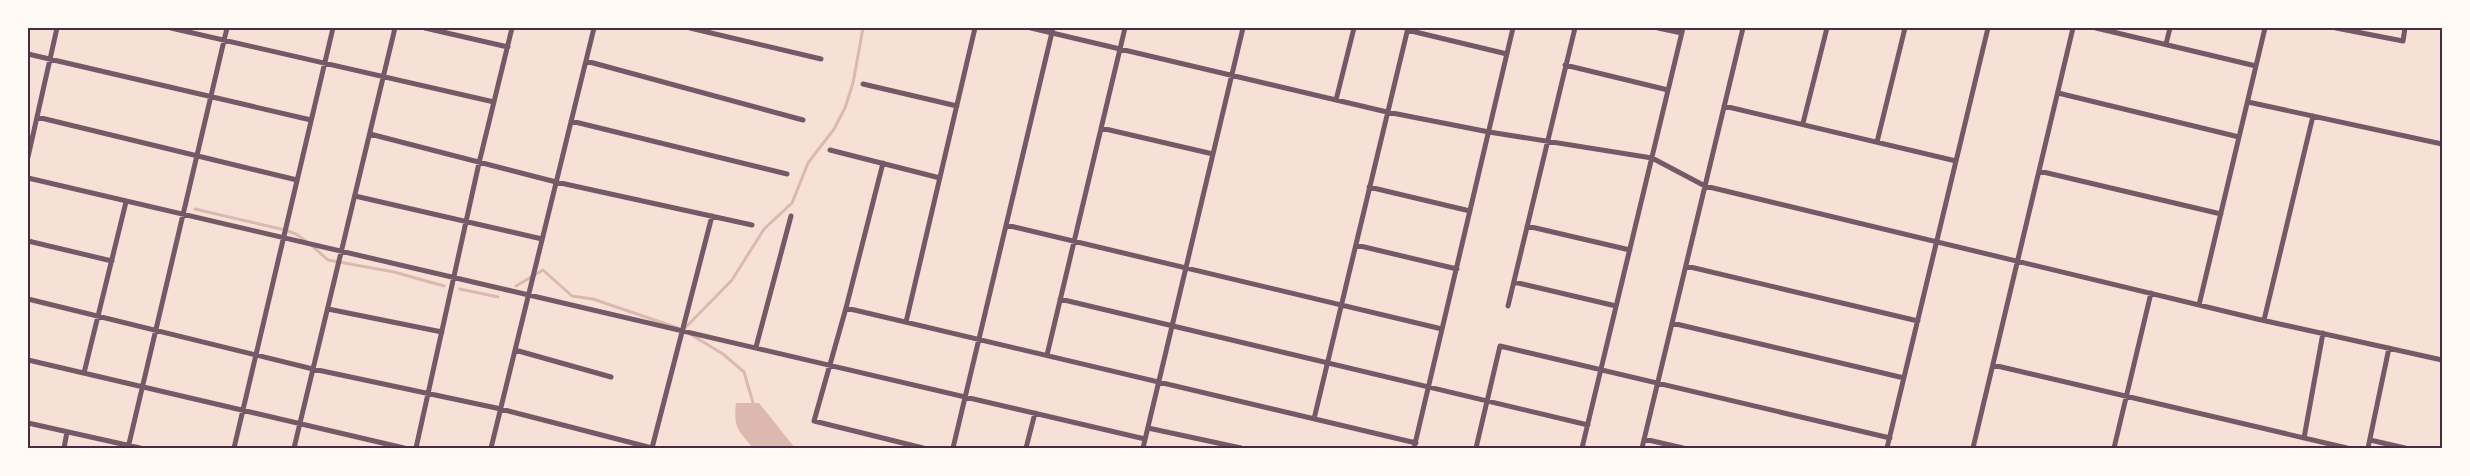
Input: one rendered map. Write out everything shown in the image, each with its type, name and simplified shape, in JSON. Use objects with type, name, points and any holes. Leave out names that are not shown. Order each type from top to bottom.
[{"type":"street","points":[[28,157],[57,28]]},
{"type":"street","points":[[171,28],[494,102]]},
{"type":"street","points":[[129,447],[227,28]]},
{"type":"street","points":[[234,448],[333,28]]},
{"type":"street","points":[[294,448],[395,28]]},
{"type":"street","points":[[425,28],[508,47]]},
{"type":"street","points":[[416,448],[479,163],[512,28]]},
{"type":"street","points":[[491,448],[594,28]]},
{"type":"street","points":[[690,28],[821,59]]},
{"type":"street","points":[[906,322],[975,28]]},
{"type":"street","points":[[1031,28],[1052,30],[1120,49],[1388,112],[1489,132],[1652,158],[1705,186],[2199,305],[2442,360]]},
{"type":"street","points":[[1047,355],[1125,28]]},
{"type":"street","points":[[1143,448],[1243,28]]},
{"type":"street","points":[[1336,100],[1354,28]]},
{"type":"street","points":[[846,308],[1314,419],[1415,446],[1514,28]]},
{"type":"street","points":[[1508,306],[1574,28]]},
{"type":"street","points":[[1582,448],[1682,30],[1658,28]]},
{"type":"street","points":[[1642,448],[1743,28]]},
{"type":"street","points":[[1804,123],[1827,28]]},
{"type":"street","points":[[1877,142],[1905,28]]},
{"type":"street","points":[[1887,448],[1988,28]]},
{"type":"street","points":[[1973,448],[2073,28]]},
{"type":"street","points":[[2096,28],[2256,66]]},
{"type":"street","points":[[2166,44],[2170,28]]},
{"type":"street","points":[[2199,305],[2265,28]]},
{"type":"street","points":[[2336,28],[2403,41],[2405,28]]},
{"type":"street","points":[[1314,419],[1407,29],[1507,54]]},
{"type":"street","points":[[953,448],[1052,30]]},
{"type":"street","points":[[28,54],[311,120]]},
{"type":"street","points":[[586,61],[803,120]]},
{"type":"street","points":[[1566,65],[1668,90]]},
{"type":"street","points":[[863,84],[957,106]]},
{"type":"street","points":[[2058,94],[2239,136]]},
{"type":"street","points":[[2248,102],[2442,144]]},
{"type":"street","points":[[1724,106],[1804,123],[1956,161]]},
{"type":"street","points":[[2264,320],[2313,116]]},
{"type":"street","points":[[37,117],[297,180]]},
{"type":"street","points":[[571,121],[787,174]]},
{"type":"street","points":[[1101,128],[1213,154]]},
{"type":"street","points":[[370,134],[556,182],[752,225]]},
{"type":"street","points":[[830,150],[940,178]]},
{"type":"street","points":[[883,163],[846,308],[814,421],[923,448]]},
{"type":"street","points":[[2039,171],[2221,214]]},
{"type":"street","points":[[28,178],[341,253],[683,330],[1145,439]]},
{"type":"street","points":[[1370,187],[1470,211]]},
{"type":"street","points":[[355,196],[542,239]]},
{"type":"street","points":[[84,373],[126,202]]},
{"type":"street","points":[[28,299],[313,369],[501,409],[652,448],[712,216]]},
{"type":"street","points":[[756,347],[790,216]]},
{"type":"street","points":[[1006,225],[1442,329]]},
{"type":"street","points":[[1527,226],[1630,250]]},
{"type":"street","points":[[28,241],[112,261]]},
{"type":"street","points":[[1356,245],[1457,269]]},
{"type":"street","points":[[1686,266],[1918,321]]},
{"type":"street","points":[[1514,282],[1616,306]]},
{"type":"street","points":[[2114,448],[2151,293]]},
{"type":"street","points":[[1060,300],[1588,425]]},
{"type":"street","points":[[328,309],[442,332]]},
{"type":"street","points":[[1672,323],[1904,378]]},
{"type":"street","points":[[2304,438],[2323,333]]},
{"type":"street","points":[[1476,448],[1500,346],[1890,438]]},
{"type":"street","points":[[2368,448],[2389,348]]},
{"type":"street","points":[[515,350],[611,377]]},
{"type":"street","points":[[28,360],[404,448]]},
{"type":"street","points":[[1993,365],[2347,448]]},
{"type":"street","points":[[1026,448],[1035,413]]},
{"type":"street","points":[[28,423],[140,448]]},
{"type":"street","points":[[1148,428],[1241,448]]},
{"type":"street","points":[[64,448],[67,432]]},
{"type":"street","points":[[1644,439],[1683,448]]},
{"type":"street","points":[[2370,440],[2405,448]]},
{"type":"shaded area","points":[[736,403],[759,403],[795,448],[753,448],[736,424]]},
{"type":"waterway","points":[[684,329],[732,280],[764,229],[792,203],[808,163],[834,129],[845,108],[853,83],[863,28]]},
{"type":"waterway","points":[[195,209],[285,230],[296,234],[306,241]]},
{"type":"waterway","points":[[311,245],[328,260],[394,272],[444,286]]},
{"type":"waterway","points":[[516,286],[543,270],[572,296],[593,299],[678,328]]},
{"type":"waterway","points":[[460,289],[498,297]]},
{"type":"waterway","points":[[690,334],[723,354],[744,372],[754,406]]}]
